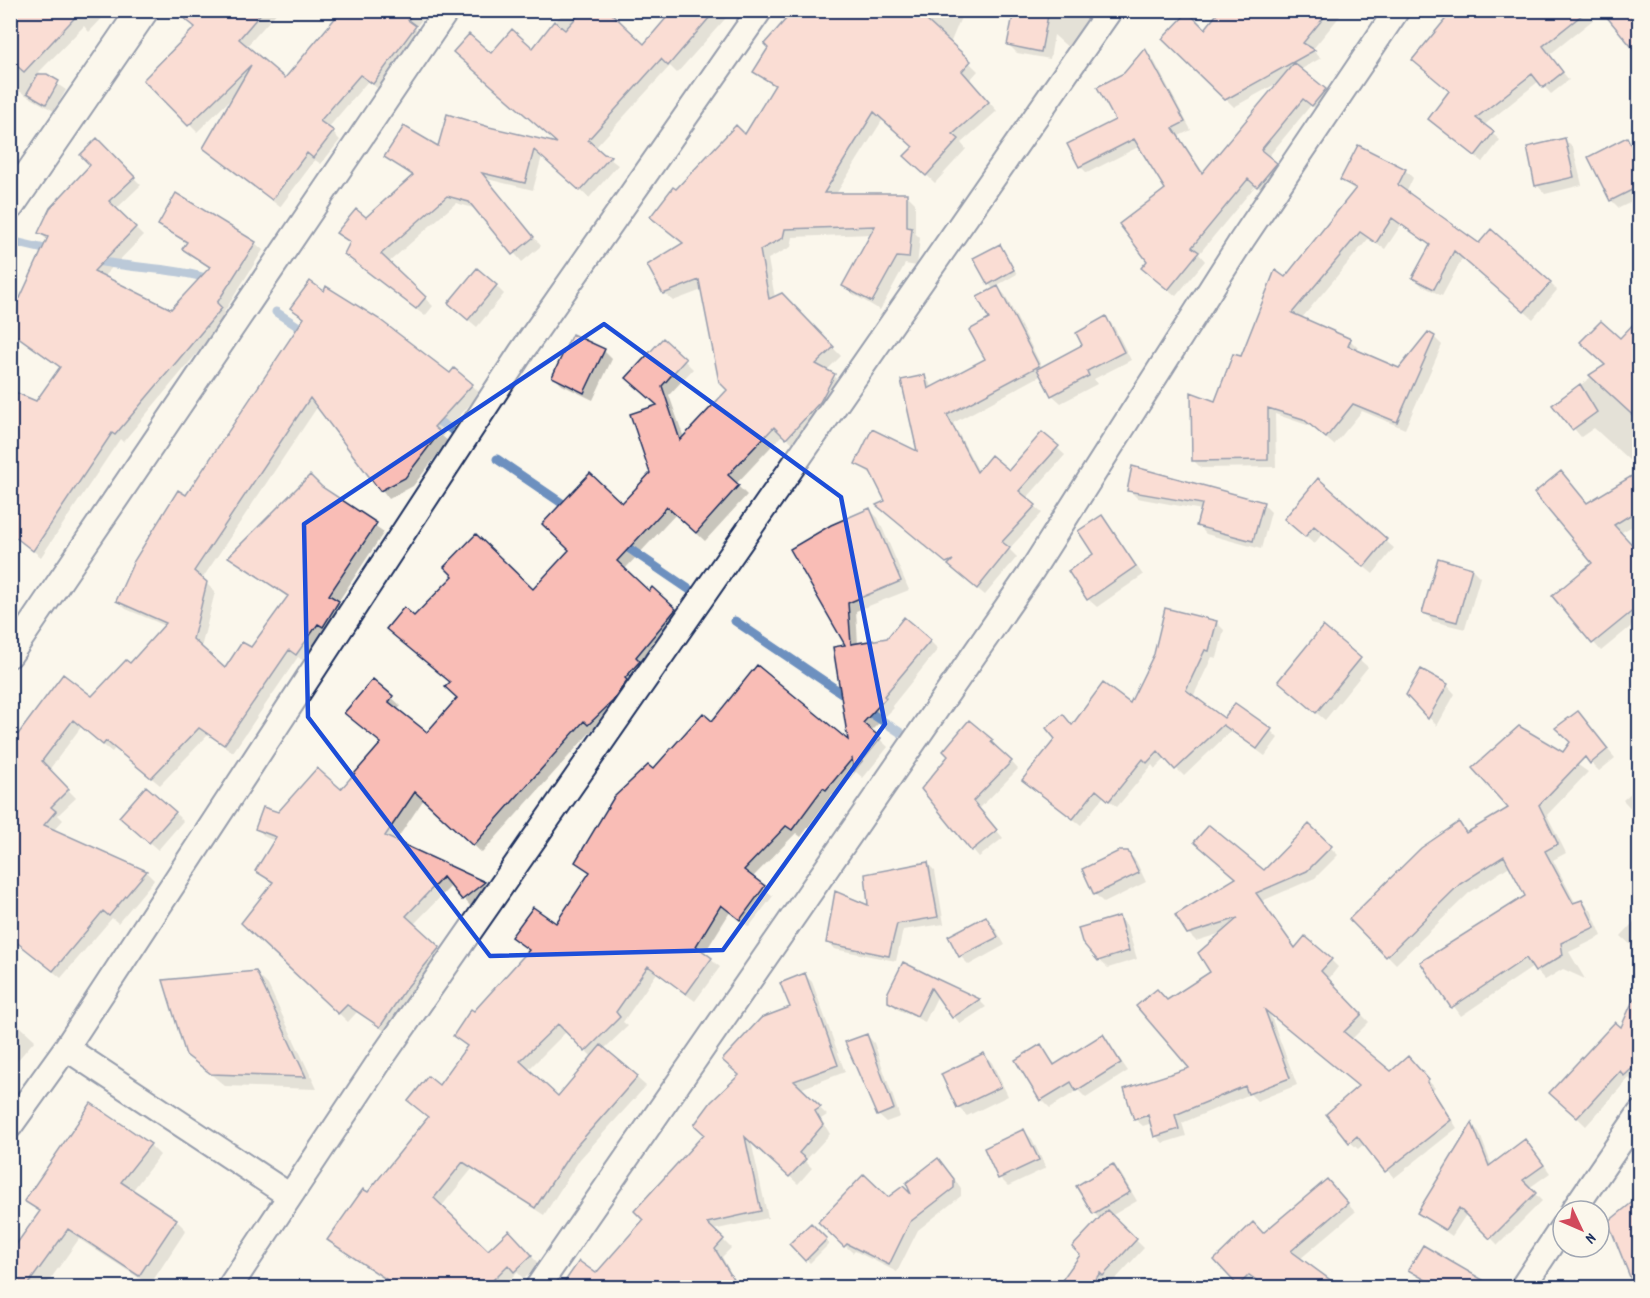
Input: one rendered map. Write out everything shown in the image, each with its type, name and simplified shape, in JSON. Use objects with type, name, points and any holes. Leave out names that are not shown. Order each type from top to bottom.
[{"type":"street","points":[[10,204],[143,10]]},
{"type":"street","points":[[10,655],[447,10]]},
{"type":"street","points":[[10,1126],[66,1048],[522,351],[760,10]]},
{"type":"street","points":[[228,1287],[383,1056],[1110,10]]},
{"type":"street","points":[[537,1287],[1029,575],[1242,240],[1397,10]]},
{"type":"street","points":[[66,1048],[291,1196]]},
{"type":"street","points":[[1581,1199],[1640,1113]]},
{"type":"street","points":[[1522,1287],[1551,1245]]},
{"type":"highlighted area","points":[[604,324],[841,497],[885,724],[723,950],[490,956],[308,717],[304,524]]},
{"type":"building","points":[[10,10],[82,10],[24,72],[10,60]]},
{"type":"building","points":[[174,10],[264,10],[239,39],[285,78],[342,10],[416,10],[408,20],[416,26],[373,84],[360,75],[320,121],[334,131],[313,158],[307,153],[272,200],[203,148],[251,65],[188,126],[143,80],[195,27]]},
{"type":"building","points":[[583,10],[608,10],[644,44],[673,10],[716,10],[668,66],[661,59],[588,140],[604,154],[611,156],[580,191],[534,150],[525,183],[482,173],[534,237],[512,255],[469,202],[447,196],[381,254],[426,297],[416,309],[344,254],[350,242],[336,233],[356,209],[366,217],[413,175],[384,157],[404,126],[438,146],[447,114],[489,127],[557,143],[453,52],[469,34],[491,53],[512,29],[533,48],[554,21],[565,30]]},
{"type":"building","points":[[794,10],[915,10],[971,61],[962,71],[989,102],[953,134],[959,139],[926,176],[904,156],[913,147],[874,112],[824,193],[907,193],[907,227],[912,228],[909,258],[897,257],[872,302],[842,286],[875,226],[785,229],[783,238],[760,250],[769,299],[782,293],[834,347],[816,364],[835,374],[820,402],[786,439],[774,427],[728,475],[739,485],[696,533],[667,507],[617,561],[649,591],[652,587],[676,609],[636,657],[640,661],[625,678],[627,680],[613,701],[588,725],[584,721],[473,846],[415,792],[385,836],[485,882],[462,900],[443,877],[406,916],[440,947],[404,991],[380,1027],[347,1005],[338,1014],[241,923],[273,882],[255,871],[276,837],[255,829],[263,807],[278,812],[317,768],[341,789],[381,743],[344,713],[373,679],[393,696],[389,702],[427,732],[457,698],[445,687],[450,682],[386,629],[404,607],[414,616],[453,576],[444,567],[476,534],[533,589],[569,550],[542,524],[590,473],[622,503],[650,473],[630,414],[657,405],[626,378],[663,338],[686,359],[662,386],[680,440],[727,390],[719,382],[699,280],[663,294],[647,265],[683,243],[650,217],[673,187],[676,189],[736,125],[745,134],[775,85],[753,72],[768,48],[764,44]]},
{"type":"building","points":[[1014,10],[1049,10],[1041,52],[1007,45]]},
{"type":"building","points":[[1220,10],[1330,10],[1303,43],[1315,50],[1225,100],[1162,39],[1188,12],[1205,29]]},
{"type":"building","points":[[1453,10],[1588,10],[1543,46],[1563,72],[1543,88],[1532,74],[1476,118],[1494,132],[1475,156],[1428,119],[1449,91],[1412,60]]},
{"type":"building","points":[[1601,10],[1630,10],[1640,23],[1640,57]]},
{"type":"building","points":[[1145,48],[1185,122],[1173,128],[1202,173],[1294,63],[1326,89],[1312,106],[1303,99],[1261,150],[1277,163],[1257,187],[1248,179],[1192,247],[1199,252],[1168,290],[1141,268],[1147,261],[1119,224],[1165,189],[1134,139],[1079,167],[1067,144],[1115,120],[1097,87],[1124,73]]},
{"type":"building","points":[[38,74],[47,74],[59,81],[46,104],[27,93]]},
{"type":"building","points":[[1627,137],[1640,163],[1640,186],[1610,201],[1588,157]]},
{"type":"building","points":[[97,138],[135,177],[109,201],[136,227],[94,271],[171,309],[210,267],[182,249],[187,242],[158,225],[176,193],[256,242],[217,303],[222,308],[115,435],[112,433],[33,551],[10,533],[10,390],[36,401],[60,367],[10,331],[10,291],[20,298],[48,237],[38,233],[50,208],[90,165],[80,155]]},
{"type":"building","points":[[1565,138],[1574,177],[1535,186],[1527,147]]},
{"type":"building","points":[[1358,145],[1406,169],[1398,185],[1479,243],[1491,229],[1551,282],[1524,312],[1454,251],[1434,289],[1412,278],[1430,245],[1392,218],[1376,243],[1360,232],[1292,313],[1351,339],[1348,346],[1399,368],[1428,332],[1435,336],[1397,422],[1353,404],[1326,438],[1303,419],[1268,408],[1268,460],[1192,461],[1191,392],[1215,401],[1233,354],[1241,356],[1275,270],[1285,277],[1356,188],[1340,180]]},
{"type":"building","points":[[1000,244],[1014,270],[988,285],[973,258]]},
{"type":"building","points":[[477,268],[497,285],[468,320],[448,303]]},
{"type":"building","points":[[310,281],[324,291],[326,286],[379,319],[450,373],[454,368],[473,384],[434,427],[440,432],[405,478],[380,491],[310,398],[194,571],[207,582],[193,639],[225,668],[242,642],[251,647],[288,596],[228,557],[310,475],[322,487],[377,523],[329,595],[339,601],[323,627],[318,624],[296,655],[289,650],[224,745],[199,728],[151,778],[106,741],[103,745],[73,720],[42,761],[69,789],[51,807],[56,811],[44,825],[147,871],[109,916],[103,911],[53,971],[10,937],[10,745],[63,674],[92,696],[126,660],[130,663],[166,623],[116,601],[134,561],[178,490],[186,495],[304,318],[290,308]]},
{"type":"building","points":[[998,286],[1039,366],[947,415],[977,472],[991,455],[1009,470],[1042,432],[1059,446],[1019,491],[1036,505],[1002,542],[1010,548],[977,589],[948,565],[953,560],[946,563],[876,505],[885,501],[870,471],[855,464],[872,429],[917,451],[901,380],[925,375],[928,389],[985,359],[969,330],[989,319],[977,297]]},
{"type":"building","points":[[1106,316],[1124,352],[1087,371],[1089,376],[1051,396],[1037,369],[1082,345],[1076,333]]},
{"type":"building","points":[[1640,317],[1640,422],[1589,375],[1605,365],[1580,342],[1601,321],[1620,338]]},
{"type":"building","points":[[572,334],[605,349],[584,393],[552,377]]},
{"type":"building","points":[[1580,384],[1597,412],[1572,430],[1552,405]]},
{"type":"building","points":[[1132,466],[1264,502],[1253,541],[1196,526],[1202,504],[1127,491]]},
{"type":"building","points":[[1561,471],[1587,503],[1640,471],[1640,509],[1614,525],[1640,553],[1640,605],[1592,644],[1552,596],[1592,563],[1534,493]]},
{"type":"building","points":[[1318,478],[1387,539],[1364,567],[1314,526],[1305,537],[1284,519]]},
{"type":"building","points":[[870,508],[901,581],[848,603],[851,644],[887,638],[904,617],[931,640],[884,696],[886,698],[863,723],[881,738],[854,771],[852,759],[826,790],[823,788],[792,830],[786,826],[744,870],[765,886],[740,920],[721,905],[696,946],[712,958],[686,994],[648,966],[616,1012],[620,1017],[585,1052],[558,1024],[520,1061],[558,1096],[601,1045],[638,1076],[572,1151],[535,1208],[463,1162],[434,1198],[488,1250],[509,1230],[532,1255],[514,1272],[508,1265],[486,1287],[398,1287],[327,1240],[363,1189],[368,1192],[428,1117],[408,1101],[428,1076],[439,1085],[467,1046],[453,1036],[471,1009],[474,1011],[529,950],[511,937],[533,907],[556,923],[590,872],[575,862],[614,797],[648,765],[653,769],[703,713],[712,721],[757,665],[848,740],[833,647],[845,645],[790,549],[831,525]]},
{"type":"building","points":[[1102,515],[1136,566],[1087,600],[1068,571],[1093,554],[1078,531]]},
{"type":"building","points":[[1438,558],[1472,568],[1457,622],[1422,613]]},
{"type":"building","points":[[1165,608],[1217,621],[1209,651],[1205,650],[1186,690],[1224,718],[1235,703],[1272,729],[1257,749],[1223,725],[1175,770],[1158,751],[1147,763],[1143,759],[1109,801],[1096,790],[1073,819],[1022,780],[1055,739],[1046,728],[1063,714],[1072,725],[1103,683],[1130,703],[1154,654]]},
{"type":"building","points":[[1323,626],[1361,658],[1316,713],[1278,681]]},
{"type":"building","points":[[1421,669],[1448,684],[1428,719],[1406,695]]},
{"type":"building","points":[[1578,711],[1608,749],[1590,764],[1585,757],[1539,805],[1558,844],[1545,851],[1573,903],[1582,900],[1595,927],[1561,943],[1563,955],[1535,972],[1526,958],[1451,1008],[1420,962],[1525,896],[1504,856],[1460,884],[1386,957],[1349,919],[1421,848],[1459,822],[1466,833],[1508,808],[1472,768],[1519,726],[1563,752],[1570,742],[1555,728]]},
{"type":"building","points":[[969,720],[993,740],[991,742],[1012,761],[973,801],[997,830],[971,851],[921,789],[948,756],[943,751]]},
{"type":"building","points":[[146,786],[176,812],[149,843],[119,817]]},
{"type":"building","points":[[1309,824],[1332,846],[1307,871],[1256,893],[1295,948],[1305,936],[1332,959],[1321,971],[1362,1014],[1344,1032],[1391,1071],[1408,1056],[1429,1080],[1427,1082],[1451,1120],[1385,1172],[1357,1136],[1349,1143],[1326,1114],[1358,1086],[1265,1010],[1290,1078],[1248,1094],[1245,1086],[1175,1115],[1179,1129],[1154,1137],[1148,1115],[1134,1120],[1124,1089],[1189,1068],[1136,1006],[1157,989],[1167,1000],[1210,972],[1198,953],[1238,918],[1187,934],[1175,915],[1236,878],[1194,842],[1209,825],[1264,870]]},
{"type":"building","points":[[1119,851],[1128,851],[1139,873],[1094,895],[1082,869]]},
{"type":"building","points":[[928,862],[938,917],[897,924],[889,956],[826,943],[835,891],[868,905],[865,874]]},
{"type":"building","points":[[986,916],[998,937],[959,957],[948,936]]},
{"type":"building","points":[[1119,916],[1129,951],[1098,961],[1082,942],[1078,928]]},
{"type":"building","points":[[903,962],[980,999],[952,1018],[931,988],[917,1016],[888,1002],[888,992]]},
{"type":"building","points":[[256,971],[306,1077],[211,1074],[186,1055],[163,980]]},
{"type":"building","points":[[805,973],[838,1065],[794,1081],[821,1107],[815,1111],[823,1125],[799,1153],[806,1159],[789,1177],[745,1137],[761,1211],[707,1223],[724,1239],[715,1249],[738,1287],[561,1287],[579,1261],[596,1273],[643,1220],[634,1211],[704,1134],[694,1125],[711,1102],[739,1075],[722,1060],[761,1018],[790,1007],[780,983]]},
{"type":"building","points":[[1640,985],[1640,1061],[1624,1076],[1620,1071],[1577,1118],[1549,1093],[1615,1022],[1621,1027]]},
{"type":"building","points":[[867,1034],[894,1109],[877,1116],[845,1042]]},
{"type":"building","points":[[1103,1034],[1121,1063],[1076,1091],[1071,1082],[1040,1101],[1015,1060],[1041,1044],[1054,1065]]},
{"type":"building","points":[[984,1053],[1001,1087],[957,1108],[941,1074]]},
{"type":"building","points":[[91,1103],[151,1144],[121,1182],[177,1219],[139,1276],[68,1229],[26,1287],[10,1287],[10,1253],[40,1211],[24,1201]]},
{"type":"building","points":[[1472,1123],[1489,1166],[1525,1139],[1544,1165],[1523,1180],[1536,1193],[1490,1239],[1459,1208],[1445,1230],[1417,1213]]},
{"type":"building","points":[[1024,1129],[1039,1160],[998,1179],[984,1148]]},
{"type":"building","points":[[938,1158],[954,1179],[954,1188],[910,1222],[889,1265],[847,1244],[844,1247],[818,1222],[864,1174],[888,1197],[903,1186],[911,1194],[906,1183]]},
{"type":"building","points":[[1113,1164],[1130,1192],[1093,1214],[1076,1186]]},
{"type":"building","points":[[1327,1179],[1348,1203],[1291,1251],[1340,1287],[1266,1287],[1249,1275],[1238,1286],[1214,1260],[1253,1222],[1263,1233]]},
{"type":"building","points":[[1640,1196],[1640,1287],[1634,1287],[1611,1230],[1611,1220]]},
{"type":"building","points":[[1107,1210],[1137,1239],[1103,1276],[1100,1273],[1090,1287],[1057,1287],[1080,1255],[1072,1247]]},
{"type":"building","points":[[811,1223],[827,1239],[805,1261],[789,1244]]},
{"type":"building","points":[[1423,1245],[1495,1287],[1438,1287],[1408,1270]]},
{"type":"waterway","points":[[10,241],[53,251]]},
{"type":"waterway","points":[[93,260],[168,270],[212,280]]},
{"type":"waterway","points":[[276,312],[308,333]]},
{"type":"waterway","points":[[429,415],[452,430]]},
{"type":"waterway","points":[[497,459],[572,510]]},
{"type":"waterway","points":[[618,541],[693,592]]},
{"type":"waterway","points":[[735,621],[849,698]]},
{"type":"waterway","points":[[863,708],[901,733]]}]
